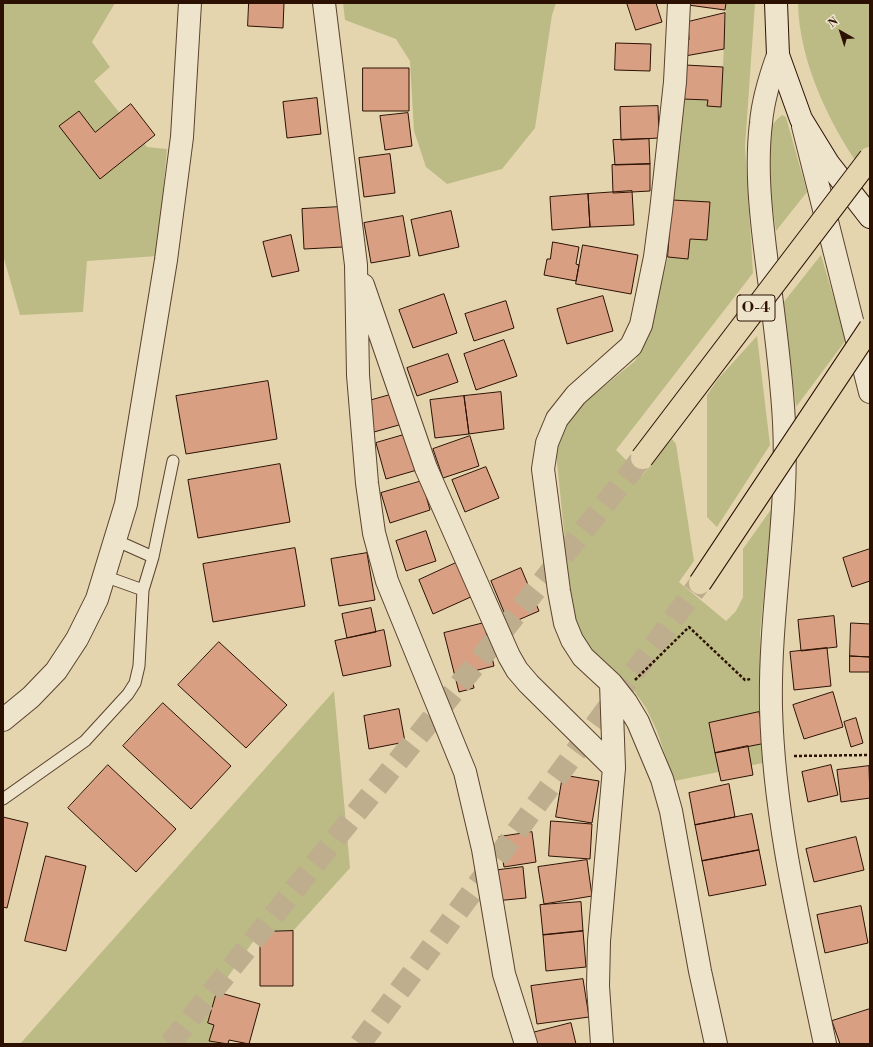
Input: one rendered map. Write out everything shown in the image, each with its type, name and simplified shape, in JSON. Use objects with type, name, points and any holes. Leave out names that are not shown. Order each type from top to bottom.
[{"type":"highway","name":"O-4","points":[[642,458],[870,158]]},
{"type":"highway","points":[[700,583],[870,328]]},
{"type":"street","points":[[3,720],[30,698],[56,671],[77,639],[97,599],[126,504],[166,260],[182,137],[190,3]]},
{"type":"street","points":[[324,3],[356,265],[358,375],[367,483],[374,534],[387,581],[465,772],[483,849],[504,974],[526,1044]]},
{"type":"street","points":[[679,3],[675,82],[656,257],[641,325],[631,346],[576,395],[557,419],[547,443],[544,469],[558,584],[565,623],[572,640],[583,657],[616,689],[638,722],[649,746],[671,811],[700,971],[716,1044]]},
{"type":"street","points":[[776,3],[778,55],[801,119],[870,392]]},
{"type":"street","points":[[778,55],[764,102],[758,166],[760,207],[784,422],[784,488],[780,554],[773,619],[771,706],[779,807],[792,884],[825,1044]]},
{"type":"street","points":[[801,119],[828,163],[870,217]]},
{"type":"street","points":[[356,265],[426,468],[509,656],[517,670],[529,684],[614,768]]},
{"type":"street","points":[[602,1044],[598,986],[599,941],[614,768],[616,689]]},
{"type":"lane","points":[[3,799],[85,741],[128,694],[135,683],[139,666],[143,590],[153,557],[173,461]]},
{"type":"lane","points":[[115,540],[153,557]]},
{"type":"lane","points":[[104,576],[143,590]]},
{"type":"path","points":[[616,689],[688,627],[745,680],[772,678]]},
{"type":"path","points":[[774,757],[870,755]]},
{"type":"shaded area","points":[[3,3],[115,3],[92,42],[110,67],[94,81],[147,147],[167,149],[157,256],[87,261],[83,312],[20,315],[3,255]]},
{"type":"shaded area","points":[[343,3],[556,3],[552,15],[535,128],[502,169],[447,184],[426,167],[414,131],[410,61],[396,39],[345,20]]},
{"type":"shaded area","points":[[726,3],[755,3],[745,147],[753,273],[616,450],[642,476],[672,439],[676,444],[694,561],[679,582],[726,621],[736,611],[743,597],[743,549],[772,508],[760,634],[763,763],[674,781],[657,731],[646,708],[630,685],[597,659],[582,641],[575,623],[571,600],[556,453],[558,440],[575,410],[635,361],[643,347],[668,257],[688,259],[690,239],[707,240],[710,203],[672,200],[683,99],[708,100],[708,106],[721,107]]},
{"type":"shaded area","points":[[798,3],[870,3],[870,181],[843,142],[820,97],[804,50]]},
{"type":"shaded area","points":[[782,115],[786,117],[807,192],[776,231],[769,178],[768,149],[769,136],[772,126]]},
{"type":"shaded area","points":[[821,255],[846,340],[796,407],[783,303]]},
{"type":"shaded area","points":[[757,336],[770,445],[717,527],[707,517],[707,395],[718,379]]},
{"type":"shaded area","points":[[334,691],[350,868],[293,931],[260,932],[217,992],[214,1025],[209,1041],[221,1044],[20,1044]]},
{"type":"building","points":[[249,3],[284,3],[283,28],[248,26]]},
{"type":"building","points":[[627,3],[656,3],[662,22],[636,30]]},
{"type":"building","points":[[689,3],[726,3],[725,10],[688,5]]},
{"type":"building","points":[[725,13],[724,49],[685,56],[685,42],[689,40],[688,22]]},
{"type":"building","points":[[616,43],[651,44],[650,71],[615,70]]},
{"type":"building","points":[[685,65],[723,67],[721,107],[707,106],[708,100],[683,99]]},
{"type":"building","points":[[363,68],[409,68],[409,111],[363,111]]},
{"type":"building","points":[[317,98],[321,134],[287,138],[283,102]]},
{"type":"building","points":[[131,104],[155,135],[100,179],[59,126],[79,111],[95,132]]},
{"type":"building","points":[[658,106],[659,138],[621,140],[620,107]]},
{"type":"building","points":[[408,113],[412,146],[385,150],[380,116]]},
{"type":"building","points":[[649,139],[650,164],[615,165],[613,140]]},
{"type":"building","points":[[390,154],[395,193],[364,197],[359,158]]},
{"type":"building","points":[[650,164],[650,191],[613,193],[612,165]]},
{"type":"building","points":[[632,191],[634,225],[590,227],[588,194]]},
{"type":"building","points":[[588,194],[590,227],[552,230],[550,197]]},
{"type":"building","points":[[672,200],[710,202],[707,240],[690,239],[688,259],[668,257]]},
{"type":"building","points":[[340,207],[343,247],[304,249],[302,209]]},
{"type":"building","points":[[451,211],[459,247],[419,256],[411,220]]},
{"type":"building","points":[[403,216],[410,256],[371,263],[364,223]]},
{"type":"building","points":[[291,235],[299,271],[272,277],[263,242]]},
{"type":"building","points":[[553,242],[579,247],[576,264],[579,265],[576,281],[544,275],[547,259],[550,259]]},
{"type":"building","points":[[583,245],[638,255],[631,294],[576,284]]},
{"type":"building","points":[[444,294],[457,333],[413,348],[399,310]]},
{"type":"building","points":[[603,296],[613,331],[567,344],[557,309]]},
{"type":"building","points":[[506,301],[514,328],[474,341],[465,314]]},
{"type":"building","points":[[504,340],[517,376],[476,390],[464,354]]},
{"type":"building","points":[[448,354],[458,382],[417,396],[407,368]]},
{"type":"building","points":[[268,381],[277,439],[186,454],[176,396]]},
{"type":"building","points":[[501,392],[504,429],[469,434],[464,396]]},
{"type":"building","points":[[397,393],[406,423],[374,432],[365,402]]},
{"type":"building","points":[[464,396],[469,434],[435,438],[430,400]]},
{"type":"building","points":[[407,434],[417,470],[386,479],[376,443]]},
{"type":"building","points":[[470,436],[479,466],[443,478],[433,449]]},
{"type":"building","points":[[280,464],[290,522],[198,538],[188,480]]},
{"type":"building","points":[[486,467],[499,498],[465,512],[452,480]]},
{"type":"building","points":[[422,481],[430,510],[390,523],[381,493]]},
{"type":"building","points":[[426,531],[436,561],[406,571],[396,541]]},
{"type":"building","points":[[295,548],[305,606],[213,622],[203,564]]},
{"type":"building","points":[[870,549],[870,581],[852,587],[843,558]]},
{"type":"building","points":[[367,553],[375,600],[339,606],[331,559]]},
{"type":"building","points":[[458,562],[473,596],[433,614],[419,580]]},
{"type":"building","points":[[521,568],[539,611],[509,624],[491,581]]},
{"type":"building","points":[[371,608],[376,632],[347,638],[342,614]]},
{"type":"building","points":[[834,616],[837,647],[801,651],[798,620]]},
{"type":"building","points":[[484,623],[494,666],[470,672],[474,688],[459,692],[444,633]]},
{"type":"building","points":[[851,623],[870,624],[870,657],[850,656]]},
{"type":"building","points":[[384,630],[391,666],[343,676],[335,641]]},
{"type":"building","points":[[219,642],[287,705],[246,748],[178,685]]},
{"type":"building","points":[[827,648],[831,686],[794,690],[790,652]]},
{"type":"building","points":[[850,656],[870,657],[870,672],[850,672]]},
{"type":"building","points":[[833,692],[843,727],[804,739],[793,705]]},
{"type":"building","points":[[163,703],[231,766],[191,809],[123,746]]},
{"type":"building","points":[[399,709],[405,742],[369,749],[364,716]]},
{"type":"building","points":[[759,712],[766,743],[715,753],[709,723]]},
{"type":"building","points":[[856,718],[863,743],[851,747],[844,722]]},
{"type":"building","points":[[748,746],[753,775],[721,781],[715,753]]},
{"type":"building","points":[[108,765],[176,829],[136,872],[68,808]]},
{"type":"building","points":[[831,765],[838,795],[808,802],[802,772]]},
{"type":"building","points":[[869,766],[870,798],[841,802],[837,770]]},
{"type":"building","points":[[563,775],[599,781],[592,823],[556,817]]},
{"type":"building","points":[[729,784],[735,817],[695,825],[689,793]]},
{"type":"building","points":[[752,814],[759,850],[702,861],[695,825]]},
{"type":"building","points":[[3,817],[28,823],[7,908],[3,907]]},
{"type":"building","points":[[551,821],[592,824],[590,859],[549,856]]},
{"type":"building","points":[[532,832],[536,862],[504,867],[499,837]]},
{"type":"building","points":[[856,837],[864,870],[814,882],[806,849]]},
{"type":"building","points":[[759,850],[766,885],[709,896],[702,861]]},
{"type":"building","points":[[46,856],[86,866],[66,951],[25,941]]},
{"type":"building","points":[[587,860],[592,896],[544,904],[538,867]]},
{"type":"building","points":[[523,867],[526,898],[495,901],[491,871]]},
{"type":"building","points":[[581,902],[583,931],[543,935],[540,905]]},
{"type":"building","points":[[861,906],[868,943],[825,953],[817,915]]},
{"type":"building","points":[[293,931],[293,986],[260,986],[260,932]]},
{"type":"building","points":[[583,931],[586,967],[546,971],[543,935]]},
{"type":"building","points":[[583,979],[589,1017],[537,1024],[531,986]]},
{"type":"building","points":[[217,992],[260,1004],[249,1044],[229,1040],[228,1044],[209,1041],[214,1025],[208,1023]]},
{"type":"building","points":[[870,1009],[870,1044],[840,1044],[832,1021]]},
{"type":"building","points":[[571,1023],[576,1044],[530,1044],[528,1034]]},
{"type":"tunnel","points":[[170,1044],[642,458]]},
{"type":"tunnel","points":[[360,1044],[700,583]]}]
